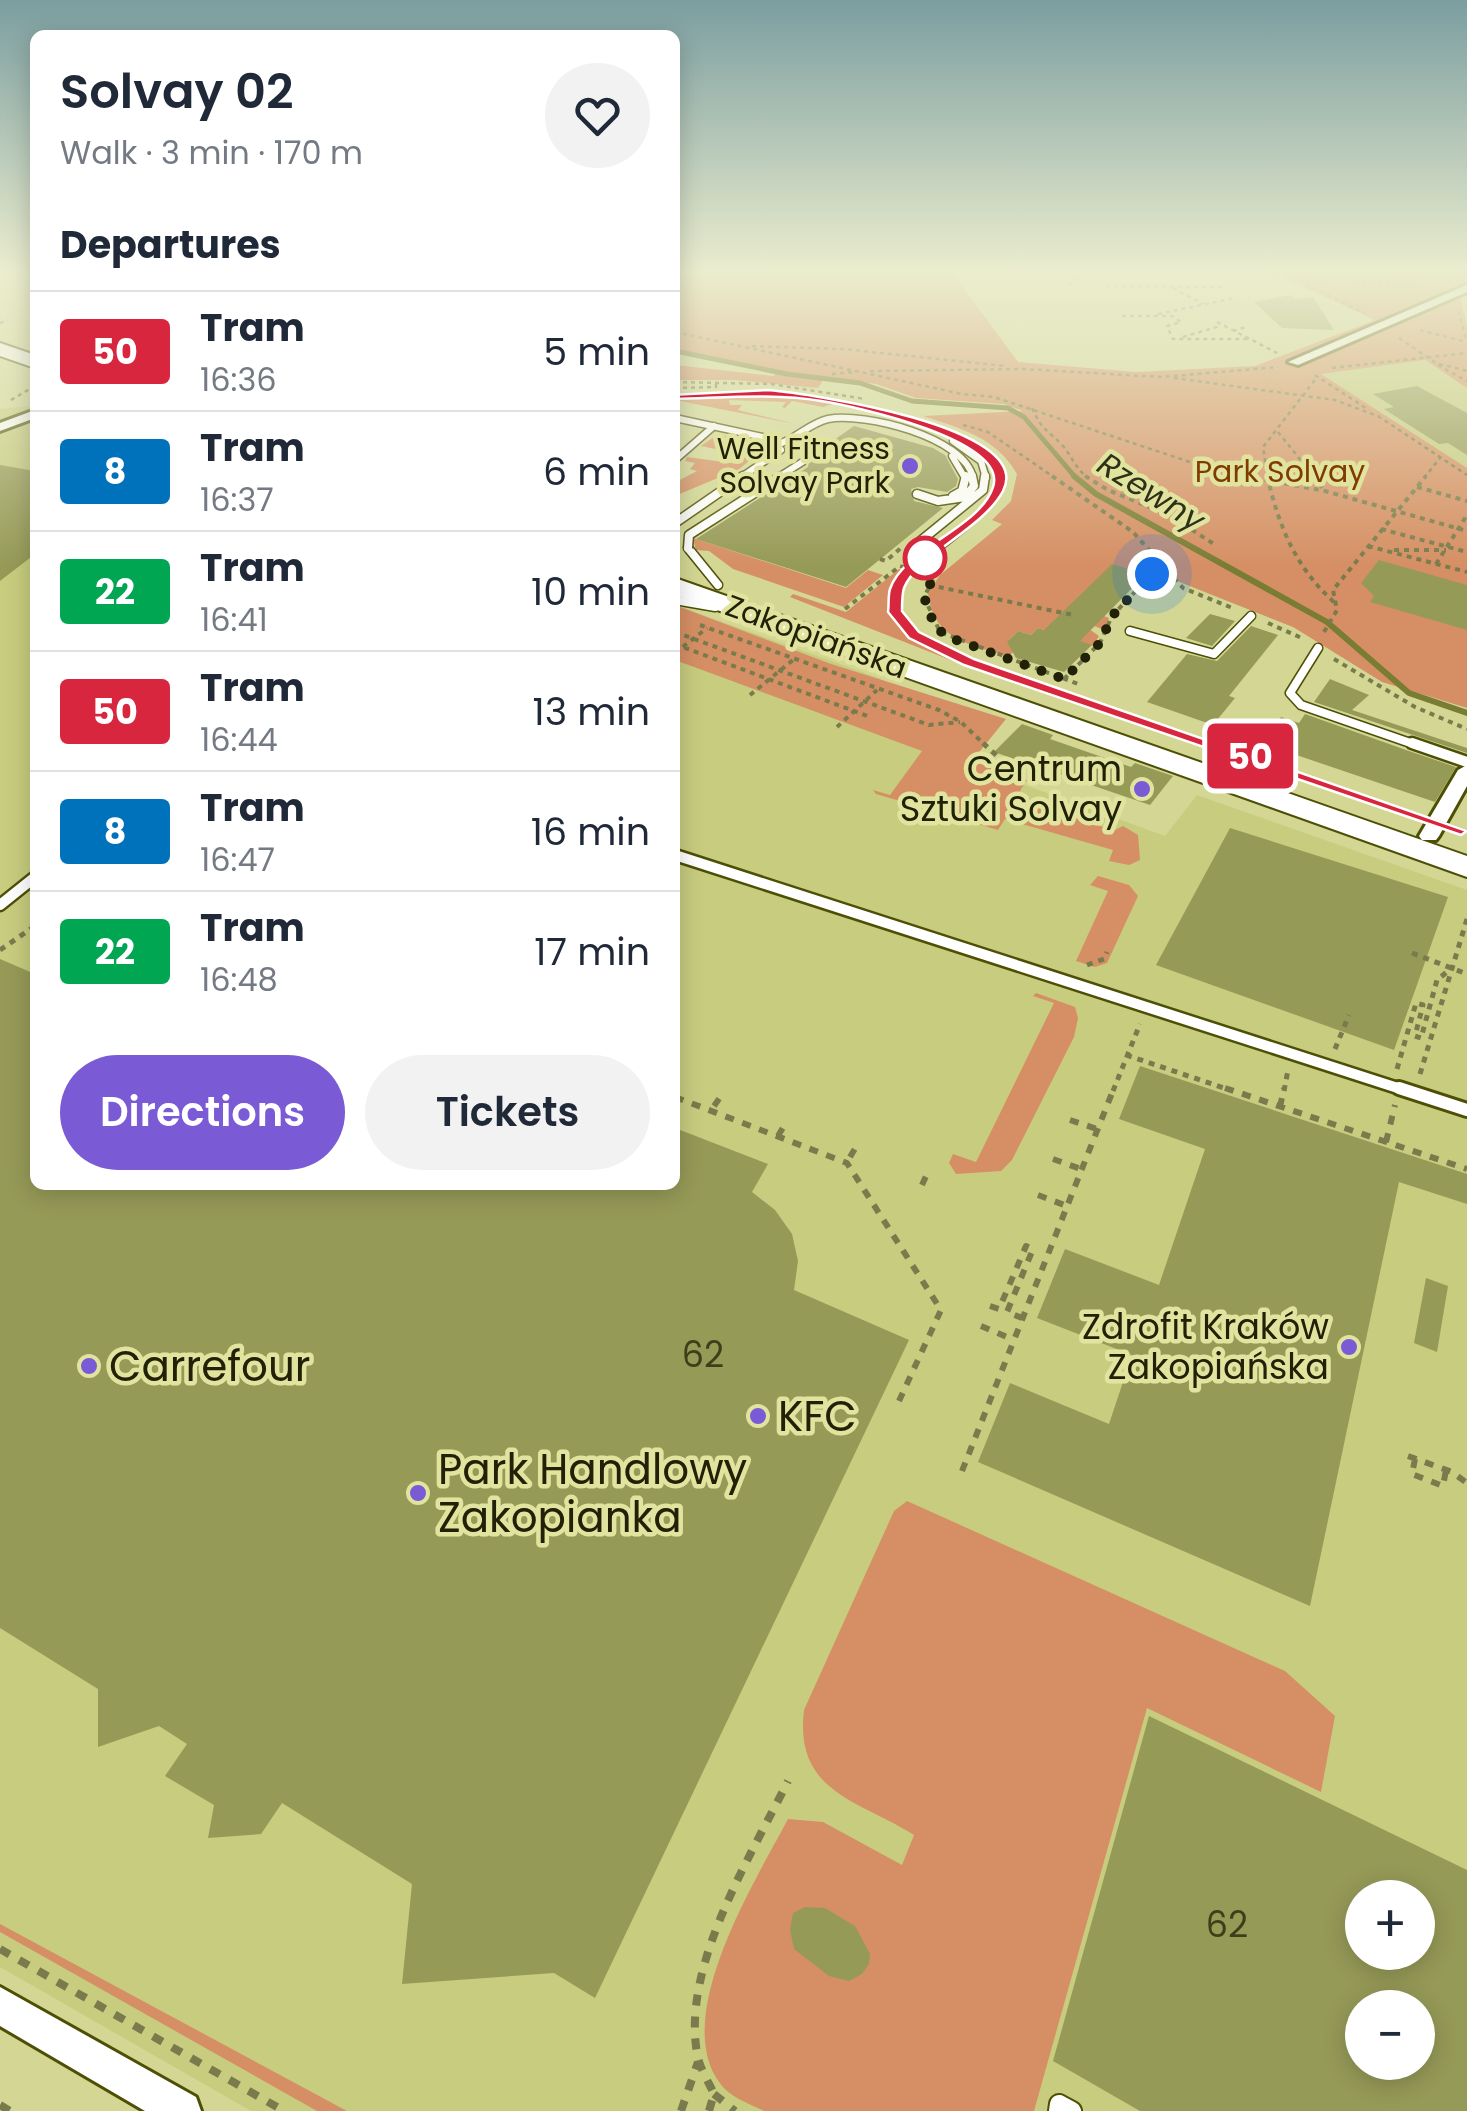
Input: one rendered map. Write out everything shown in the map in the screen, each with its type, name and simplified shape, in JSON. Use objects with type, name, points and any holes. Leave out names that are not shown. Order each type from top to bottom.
[{"type":"main road","name":"Zakopiańska","points":[[682,559],[718,585],[1467,849]]},
{"type":"main road","name":"Zakopiańska","points":[[680,588],[1467,868]]},
{"type":"street","points":[[0,427],[30,416]]},
{"type":"street","points":[[1429,836],[1467,766]]},
{"type":"street","points":[[0,2005],[182,2111]]},
{"type":"lane","points":[[680,520],[777,456],[780,444],[840,412],[854,411],[920,428],[957,443],[981,462],[987,474],[983,490],[918,543]]},
{"type":"lane","points":[[830,418],[932,439],[966,459],[974,470],[974,486],[965,498],[954,498]]},
{"type":"lane","points":[[680,419],[780,444]]},
{"type":"lane","points":[[680,456],[714,426]]},
{"type":"lane","points":[[682,559],[689,535],[804,461]]},
{"type":"lane","points":[[680,601],[766,618]]},
{"type":"lane","points":[[1130,630],[1214,654],[1251,616]]},
{"type":"lane","points":[[1318,648],[1290,692],[1300,704],[1467,766]]},
{"type":"lane","points":[[680,857],[1467,1110]]},
{"type":"lane","points":[[0,905],[30,881]]},
{"type":"lane","points":[[1058,2111],[1060,2104],[1072,2111]]},
{"type":"path","points":[[829,369],[830,378]]},
{"type":"path","points":[[846,369],[962,394],[994,396],[1194,465],[1325,491],[1467,531]]},
{"type":"path","points":[[1020,369],[1161,376],[1304,395],[1335,400],[1380,417]]},
{"type":"path","points":[[822,389],[830,378],[859,371],[1024,369]]},
{"type":"path","points":[[1161,376],[1259,369]]},
{"type":"path","points":[[1331,369],[1310,371],[1467,475]]},
{"type":"path","points":[[1318,376],[1264,447],[1280,526],[1306,580],[1334,602]]},
{"type":"path","points":[[680,385],[716,387],[716,381],[822,389],[866,399]]},
{"type":"path","points":[[10,401],[30,389]]},
{"type":"path","points":[[1032,408],[1044,433],[1062,446],[1079,472],[1108,490],[1170,515],[1217,546]]},
{"type":"path","points":[[953,423],[988,432],[1036,462],[1070,492],[1133,532],[1183,588]]},
{"type":"path","points":[[1278,432],[1325,491]]},
{"type":"path","points":[[1323,633],[1334,619],[1333,590],[1440,458]]},
{"type":"path","points":[[1416,487],[1467,501]]},
{"type":"path","points":[[1436,564],[1467,516]]},
{"type":"path","points":[[1381,529],[1447,548]]},
{"type":"path","points":[[1368,546],[1467,572]]},
{"type":"path","points":[[1386,550],[1465,550]]},
{"type":"path","points":[[886,561],[934,576],[924,601],[942,634],[1078,684]]},
{"type":"path","points":[[844,610],[900,566]]},
{"type":"path","points":[[1064,679],[1100,643],[1112,616],[1152,574]]},
{"type":"path","points":[[928,585],[1072,614]]},
{"type":"path","points":[[691,622],[938,710],[961,722],[1012,769]]},
{"type":"path","points":[[682,647],[708,628]]},
{"type":"path","points":[[680,634],[930,726],[961,722]]},
{"type":"path","points":[[682,647],[870,717]]},
{"type":"path","points":[[750,695],[794,660]]},
{"type":"path","points":[[837,727],[877,690]]},
{"type":"path","points":[[1420,1075],[1467,922]]},
{"type":"path","points":[[0,950],[30,929]]},
{"type":"path","points":[[0,942],[8,944]]},
{"type":"path","points":[[1412,953],[1467,974]]},
{"type":"path","points":[[1396,1072],[1416,1003],[1423,1005],[1415,1036],[1421,1038],[1437,980],[1453,967]]},
{"type":"path","points":[[1334,1052],[1349,1015]]},
{"type":"path","points":[[962,1471],[1138,1024],[1149,1022]]},
{"type":"path","points":[[1126,1056],[1467,1169]]},
{"type":"path","points":[[1280,1106],[1288,1067],[1306,1073]]},
{"type":"path","points":[[714,1106],[721,1096]]},
{"type":"path","points":[[1378,1096],[1414,1108]]},
{"type":"path","points":[[680,1100],[847,1164],[940,1310],[899,1401]]},
{"type":"path","points":[[1386,1142],[1396,1102]]},
{"type":"path","points":[[1070,1120],[1097,1129]]},
{"type":"path","points":[[778,1137],[787,1122]]},
{"type":"path","points":[[850,1157],[856,1147]]},
{"type":"path","points":[[1053,1159],[1081,1169]]},
{"type":"path","points":[[922,1185],[928,1174]]},
{"type":"path","points":[[1038,1195],[1066,1206]]},
{"type":"path","points":[[990,1306],[998,1310],[1026,1246],[1033,1249],[1006,1312],[1022,1318]]},
{"type":"path","points":[[981,1326],[1007,1337]]},
{"type":"path","points":[[1446,1470],[1444,1486],[1412,1474],[1412,1457],[1446,1470],[1467,1483]]},
{"type":"path","points":[[736,2111],[714,2094],[698,2062],[694,2016],[702,1966],[788,1781]]},
{"type":"path","points":[[0,1949],[284,2111]]},
{"type":"path","points":[[680,2111],[698,2062]]},
{"type":"path","points":[[709,2111],[714,2094]]},
{"type":"path","points":[[0,2105],[10,2111]]},
{"type":"shaded area","points":[[1356,369],[1438,369],[1467,388],[1467,468],[1319,373]]},
{"type":"shaded area","points":[[30,406],[30,1190],[680,1190],[680,607],[879,678],[963,725],[937,753],[1165,836],[1197,795],[1467,890],[1467,2111],[251,2111],[0,1967],[0,409]]},
{"type":"green space","name":"Park Solvay","points":[[680,369],[773,376],[778,372],[762,369],[1095,369],[1136,372],[1362,369],[1321,374],[1467,468],[1467,708],[1382,682],[1293,627],[1172,579],[1146,574],[1073,604],[1109,618],[1104,630],[1072,617],[1099,636],[1093,646],[1038,628],[1031,635],[1018,631],[1009,640],[1021,645],[1008,657],[956,638],[938,621],[928,593],[940,575],[1002,524],[992,520],[1011,501],[1017,474],[988,443],[923,416],[1023,411],[1004,404],[916,398],[876,384],[825,377],[818,388],[734,380],[680,380]]},
{"type":"green space","name":"Park Solvay","points":[[1438,369],[1467,369],[1467,388]]},
{"type":"green space","points":[[768,395],[836,403],[823,407],[792,401],[785,408],[782,407],[786,402],[729,400],[730,405],[742,405],[738,410],[795,424],[680,400]]},
{"type":"green space","points":[[718,434],[751,442],[759,453],[739,469],[680,494],[680,480],[697,471],[690,469],[695,463],[685,461],[687,457],[738,464],[746,455],[701,446]]},
{"type":"green space","points":[[693,538],[846,588],[868,570],[883,575],[844,607],[733,569],[709,551],[696,550]]},
{"type":"green space","points":[[899,569],[904,570],[890,596],[894,618],[912,638],[962,664],[790,597],[793,594],[846,612]]},
{"type":"green space","points":[[680,607],[831,664],[1006,719],[972,761],[1027,780],[1018,794],[1113,831],[1123,826],[1138,835],[1140,860],[1129,865],[1109,861],[1113,850],[1005,819],[998,830],[876,794],[873,790],[890,795],[922,751],[680,662]]},
{"type":"green space","points":[[962,664],[1056,695],[1003,679]]},
{"type":"green space","points":[[1098,876],[1129,885],[1138,896],[1107,963],[1095,967],[1076,961],[1108,891],[1090,885]]},
{"type":"green space","points":[[1036,993],[1075,1007],[1078,1018],[1074,1037],[1012,1160],[1001,1171],[956,1174],[949,1163],[953,1154],[976,1162],[1054,1003],[1033,996]]},
{"type":"green space","points":[[907,1501],[1285,1671],[1335,1716],[1321,1792],[1147,1708],[1034,2111],[764,2111],[733,2096],[719,2082],[707,2054],[705,2021],[711,1985],[724,1948],[757,1876],[788,1819],[823,1822],[902,1865],[914,1835],[852,1802],[820,1777],[809,1760],[804,1738],[804,1710],[894,1511]]},
{"type":"green space","points":[[0,1924],[347,2111],[317,2111],[0,1932]]},
{"type":"building","points":[[1417,386],[1467,413],[1467,455],[1448,443],[1439,444],[1384,409],[1394,407],[1373,394]]},
{"type":"building","points":[[854,426],[933,448],[945,455],[958,479],[947,492],[911,489],[914,501],[943,508],[846,587],[696,539],[808,467],[810,457]]},
{"type":"building","points":[[0,465],[30,470],[30,558],[0,581]]},
{"type":"building","points":[[1379,560],[1467,585],[1467,630],[1370,602],[1374,596],[1361,583]]},
{"type":"building","points":[[1112,564],[1146,574],[1080,641],[1092,645],[1064,672],[1016,658],[1007,642],[1018,631],[1031,635],[1038,628],[1044,630]]},
{"type":"building","points":[[1210,614],[1235,621],[1212,646],[1186,638]]},
{"type":"building","points":[[1251,626],[1278,635],[1229,696],[1235,698],[1213,725],[1147,702],[1187,654],[1217,661]]},
{"type":"building","points":[[1330,679],[1369,695],[1352,710],[1467,748],[1467,753],[1314,702]]},
{"type":"building","points":[[1305,714],[1456,767],[1435,802],[1261,743],[1281,717],[1299,723]]},
{"type":"building","points":[[1022,724],[1053,735],[1050,739],[1131,767],[1135,763],[1173,776],[1150,805],[994,752]]},
{"type":"building","points":[[1230,828],[1448,897],[1394,1050],[1156,965]]},
{"type":"building","name":"Park Handlowy Zakopianka","points":[[0,959],[30,972],[30,1190],[680,1190],[680,1130],[768,1164],[752,1192],[775,1210],[792,1234],[798,1261],[794,1290],[909,1340],[595,1998],[554,1973],[402,1984],[412,1884],[282,1803],[261,1834],[208,1838],[214,1805],[165,1776],[187,1744],[159,1726],[98,1747],[98,1689],[0,1628]]},
{"type":"building","points":[[1140,1066],[1467,1174],[1467,1204],[1399,1182],[1310,1606],[978,1462],[1010,1383],[1109,1424],[1132,1355],[1037,1318],[1065,1249],[1159,1285],[1205,1149],[1119,1119]]},
{"type":"building","points":[[1426,1278],[1448,1286],[1437,1352],[1414,1343]]},
{"type":"building","points":[[1149,1716],[1467,1870],[1467,2111],[1140,2111],[1053,2061]]},
{"type":"building","points":[[805,1907],[825,1908],[855,1926],[870,1954],[862,1974],[849,1981],[829,1976],[794,1949],[790,1930],[793,1913]]},
{"type":"waterway","name":"Rzewny","points":[[760,369],[860,383],[912,401],[1008,408],[1024,417],[1075,477]]},
{"type":"waterway","name":"Rzewny","points":[[1075,477],[1096,494],[1327,622],[1409,693],[1467,713]]},
{"type":"tram line","points":[[680,395],[767,393],[848,403],[919,422],[980,451],[996,469],[999,490],[993,502],[970,527],[899,585],[899,614],[906,626],[928,644],[969,662],[1467,831]]},
{"type":"tram line","name":"50","points":[[680,395],[796,394],[840,401],[966,440],[993,460],[999,471],[1000,487],[986,508],[912,569],[897,587],[895,612],[914,635],[969,662],[1467,831]]},
{"type":"place","name":"Well Fitness Solvay Park","points":[[910,466]]},
{"type":"place","name":"Centrum Sztuki Solvay","points":[[1142,789]]},
{"type":"place","name":"Zdrofit Kraków Zakopiańska","points":[[1349,1347]]},
{"type":"place","name":"Carrefour","points":[[89,1366]]},
{"type":"place","name":"KFC","points":[[758,1416]]},
{"type":"place","name":"Park Handlowy Zakopianka","points":[[418,1493]]},
{"type":"route","points":[[925,558],[922,572],[934,576],[924,597],[937,630],[962,644],[1064,679],[1100,643],[1112,616],[1152,574]]}]
